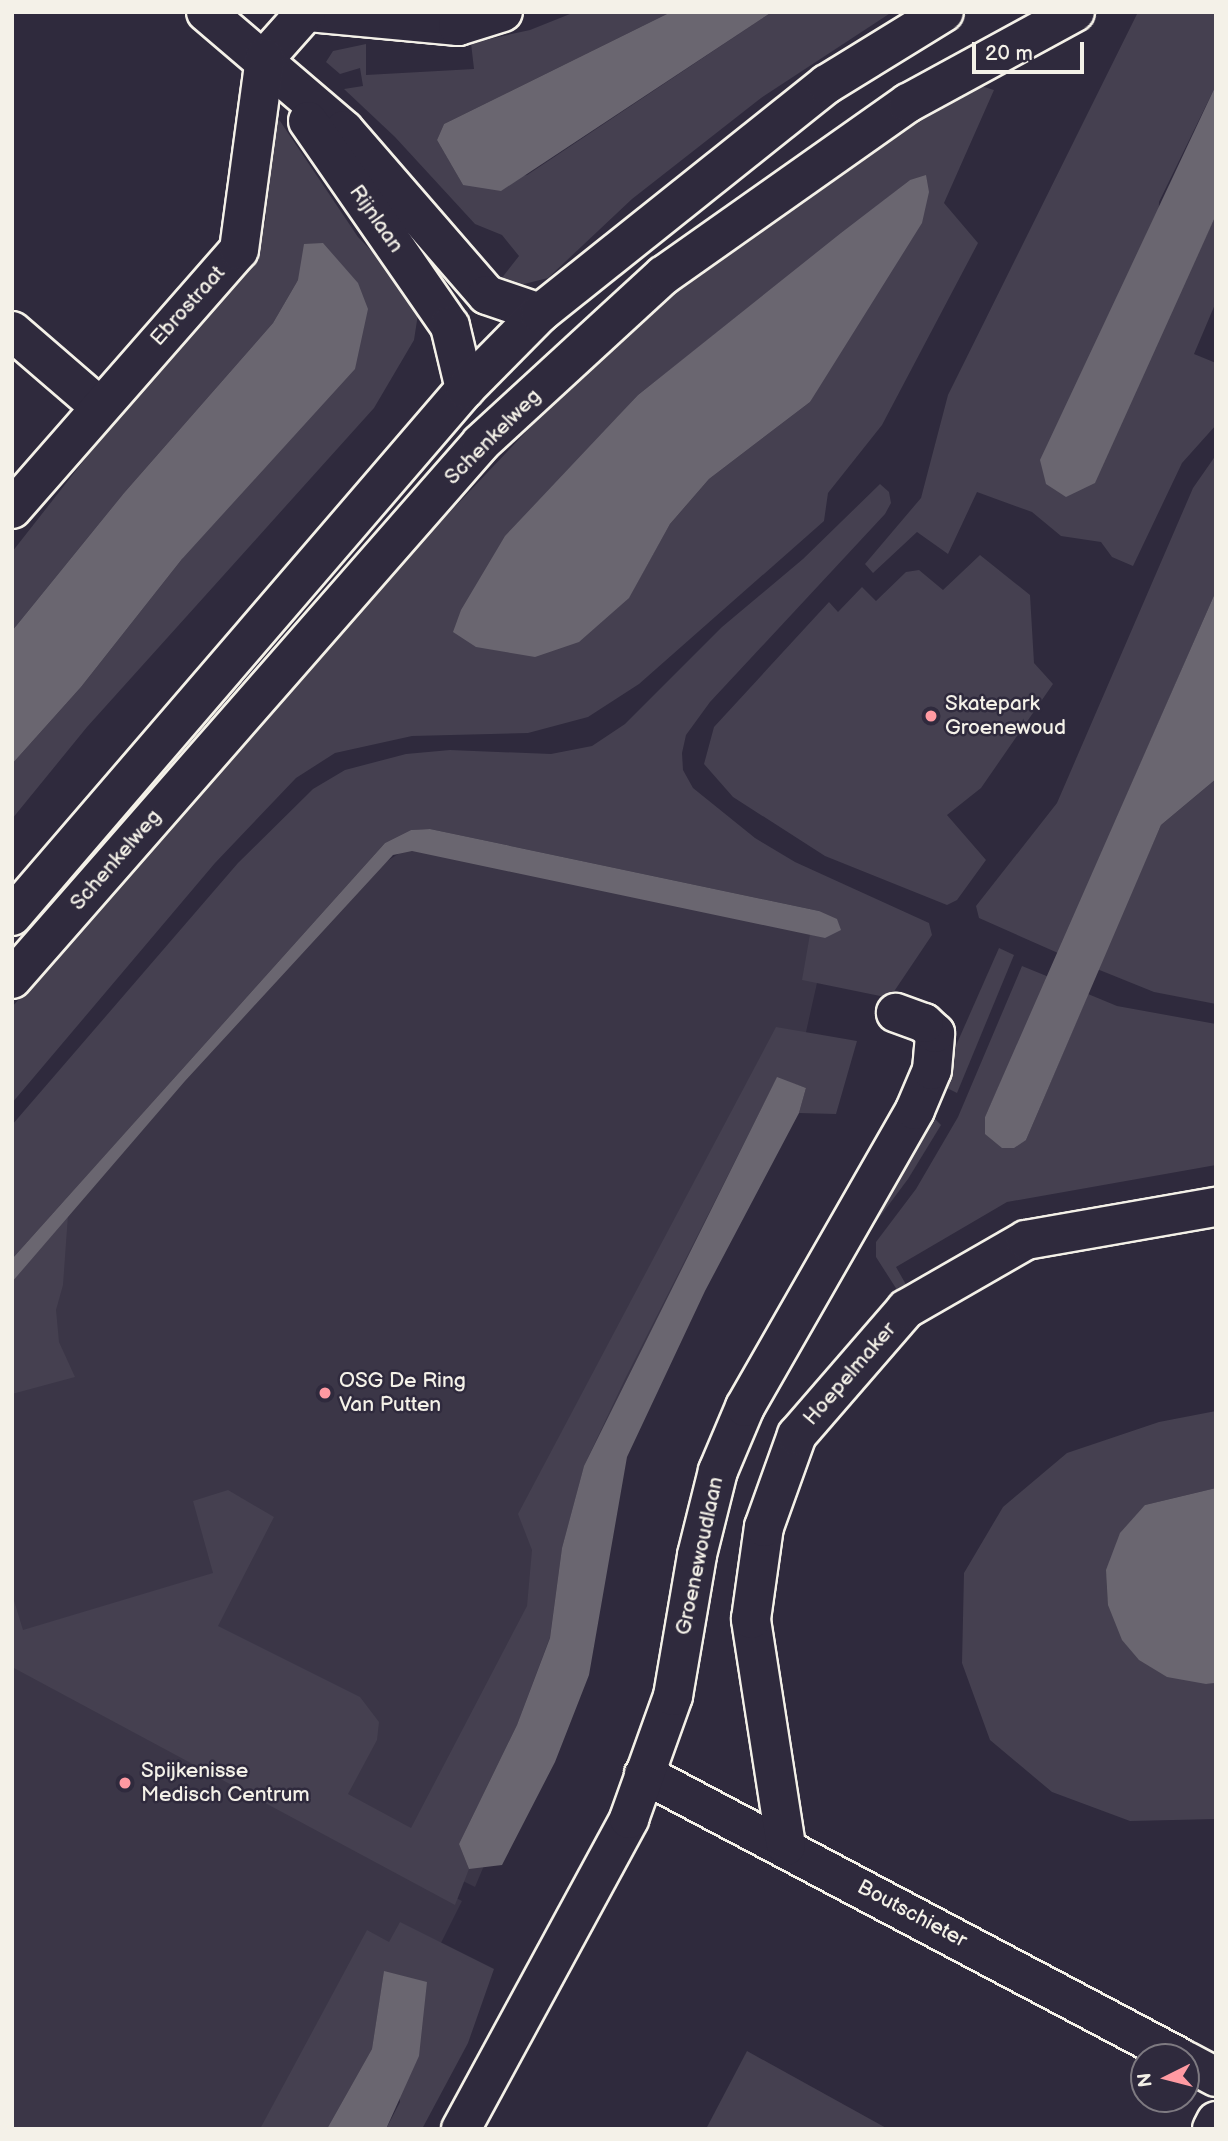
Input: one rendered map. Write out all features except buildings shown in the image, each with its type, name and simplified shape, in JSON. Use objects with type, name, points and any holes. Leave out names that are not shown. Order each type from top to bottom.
[{"type":"street","name":"Rijnlaan","points":[[206,12],[265,58],[344,130],[487,295],[540,313]]},
{"type":"street","points":[[265,58],[308,12],[458,26],[503,12]]},
{"type":"street","name":"Schenkelweg","points":[[12,916],[465,389],[540,313],[827,84],[944,12]]},
{"type":"street","name":"Schenkelweg","points":[[12,979],[481,443],[663,275],[908,103],[1075,12]]},
{"type":"street","name":"Rijnlaan","points":[[265,58],[450,326],[465,389]]},
{"type":"street","name":"Ebrostraat","points":[[12,509],[99,406],[239,250],[265,58]]},
{"type":"street","points":[[12,331],[99,406]]},
{"type":"street","name":"Groenewoudlaan","points":[[461,2129],[629,1819],[673,1696],[697,1555],[718,1471],[758,1383],[915,1110],[932,1070],[935,1032],[924,1023],[896,1013]]},
{"type":"street","name":"Hoepelmaker","points":[[786,1846],[751,1619],[764,1527],[797,1435],[906,1309],[1026,1240],[1216,1207]]},
{"type":"street","name":"Boutschieter","points":[[644,1774],[786,1846],[1153,2043]]},
{"type":"street","points":[[1200,2068],[1216,2077]]},
{"type":"street","points":[[1212,2129],[1216,2121]]},
{"type":"shaded area","points":[[575,12],[671,12],[444,124],[437,140],[463,185],[527,175],[772,12],[892,12],[761,98],[632,199],[548,278],[520,285],[501,279],[519,256],[502,235],[475,224],[395,137],[344,89],[363,86],[360,68],[340,74],[326,62],[333,51],[366,44],[366,75],[474,69],[471,43],[530,30]]},
{"type":"shaded area","points":[[671,12],[772,12],[501,191],[463,185],[437,140],[444,124]]},
{"type":"shaded area","points":[[1138,12],[1216,12],[1216,85],[1159,202],[1154,346],[1216,215],[1216,302],[1194,354],[1216,363],[1216,425],[1182,463],[1133,566],[1112,557],[1101,542],[1061,536],[1032,512],[977,492],[948,554],[917,532],[873,573],[865,564],[921,498],[948,395]]},
{"type":"shaded area","points":[[971,83],[994,90],[944,203],[978,243],[882,425],[828,493],[824,521],[639,684],[588,717],[528,733],[412,736],[335,753],[296,778],[215,863],[12,1103],[12,1007],[429,534],[581,374],[700,271],[783,204]],"holes":[[[910,180],[810,402],[709,479],[670,524],[629,597],[588,450],[638,395]]]},
{"type":"shaded area","points":[[1216,85],[1216,215],[1095,483],[1066,497],[1046,484],[1040,460]]},
{"type":"shaded area","points":[[265,105],[280,121],[358,237],[420,301],[414,340],[374,408],[87,727],[12,819],[12,764],[81,687],[182,559],[298,280],[273,323],[124,493],[12,631],[12,552],[246,254],[266,220],[258,140]]},
{"type":"shaded area","points":[[926,175],[929,192],[922,223],[810,402],[709,479],[670,524],[629,598],[579,642],[535,657],[476,647],[453,632],[461,610],[505,536],[638,395],[910,180]]},
{"type":"shaded area","points":[[323,243],[358,283],[368,309],[355,369],[182,559],[81,687],[12,764],[12,631],[124,493],[273,323],[298,280],[304,244]]},
{"type":"shaded area","points":[[1216,455],[1216,591],[1058,953],[979,918],[976,906],[1057,803],[1193,488]]},
{"type":"shaded area","points":[[880,484],[889,492],[891,503],[885,514],[710,702],[686,735],[682,753],[683,770],[693,788],[755,838],[795,862],[929,923],[932,935],[893,993],[885,997],[802,980],[810,934],[825,938],[819,911],[430,829],[411,830],[385,843],[12,1259],[12,1125],[238,863],[313,789],[345,770],[406,754],[450,750],[551,754],[592,746],[625,724],[722,627],[803,559]]},
{"type":"shaded area","points":[[980,555],[1030,595],[1034,663],[1053,684],[981,788],[947,815],[986,860],[957,900],[947,905],[825,856],[733,797],[704,764],[714,727],[829,602],[838,612],[862,587],[876,601],[906,572],[919,570],[943,590]]},
{"type":"shaded area","points":[[1216,591],[1216,779],[1161,825],[1026,1140],[1014,1148],[1002,1148],[985,1134],[985,1117]]},
{"type":"shaded area","points":[[1216,779],[1216,1004],[1154,992],[1097,969],[1161,825]]},
{"type":"shaded area","points":[[430,829],[819,911],[837,919],[841,930],[825,938],[412,851],[393,855],[185,1081],[12,1282],[12,1259],[385,843],[411,830]]},
{"type":"shaded area","name":"OSG De Ring Van Putten","points":[[415,843],[830,925],[789,1108],[600,1465],[571,1659],[475,1887],[12,1656],[12,1263],[111,1144],[375,869]]},
{"type":"shaded area","points":[[999,948],[1014,955],[957,1093],[939,1084]]},
{"type":"shaded area","points":[[1022,966],[1049,977],[985,1117],[1026,1140],[1088,994],[1117,1006],[1216,1024],[1216,1165],[1007,1202],[896,1267],[908,1288],[899,1293],[876,1257],[876,1242],[916,1189],[958,1117]]},
{"type":"shaded area","points":[[776,1027],[857,1041],[836,1114],[799,1113],[806,1088],[777,1078],[625,1379],[584,1466],[562,1548],[550,1637],[517,1725],[459,1844],[469,1869],[455,1905],[12,1667],[12,1594],[23,1630],[213,1573],[193,1501],[228,1490],[274,1517],[218,1626],[360,1697],[379,1722],[377,1740],[348,1794],[411,1828],[527,1606],[532,1550],[518,1514]]},
{"type":"shaded area","points":[[777,1077],[806,1088],[799,1113],[705,1291],[627,1457],[589,1675],[555,1762],[502,1865],[469,1869],[459,1844],[517,1725],[550,1638],[562,1548],[584,1466]]},
{"type":"shaded area","points":[[927,1111],[941,1125],[908,1179],[861,1242]]},
{"type":"shaded area","points":[[68,1215],[63,1285],[56,1310],[59,1342],[75,1377],[12,1394],[12,1282]]},
{"type":"shaded area","points":[[1216,1411],[1216,1488],[1145,1505],[1206,1684],[1216,1683],[1216,1819],[1130,1821],[1052,1792],[990,1740],[962,1663],[964,1573],[1003,1507],[1067,1453],[1159,1422]]},
{"type":"shaded area","points":[[1216,1488],[1216,1683],[1206,1684],[1167,1677],[1139,1660],[1122,1640],[1108,1605],[1106,1570],[1120,1533],[1145,1505]]},
{"type":"shaded area","name":"Spijkenisse Medisch Centrum","points":[[12,1665],[462,1901],[348,2129],[12,2129]]},
{"type":"shaded area","points":[[400,1922],[494,1969],[468,2043],[422,2129],[386,2129],[400,2102],[384,1972],[372,2049],[327,2129],[260,2129],[367,1930],[389,1942]]},
{"type":"shaded area","points":[[384,1971],[427,1982],[419,2056],[386,2129],[327,2129],[372,2049]]},
{"type":"shaded area","points":[[747,2051],[888,2129],[706,2129]]},
{"type":"place","name":"Skatepark Groenewoud","points":[[931,716]]},
{"type":"place","name":"OSG De Ring Van Putten","points":[[325,1393]]},
{"type":"place","name":"Spijkenisse Medisch Centrum","points":[[125,1783]]}]
